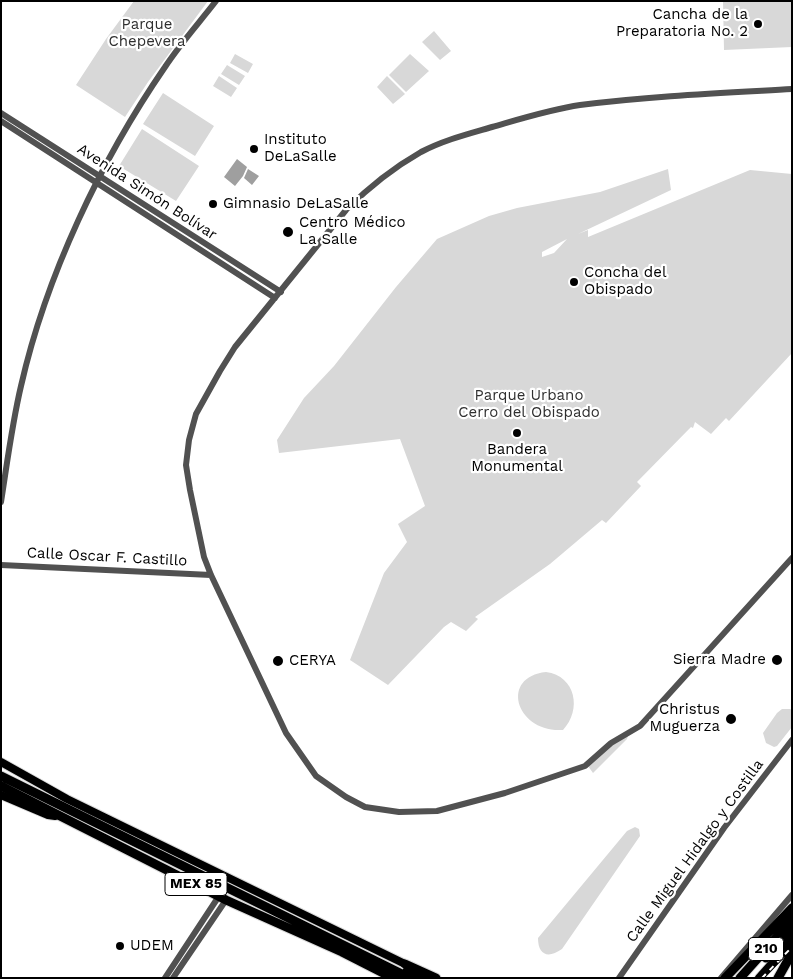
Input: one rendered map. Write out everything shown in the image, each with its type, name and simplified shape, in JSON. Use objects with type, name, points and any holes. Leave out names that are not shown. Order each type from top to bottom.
[{"type":"highway","name":"MEX 85","points":[[1,776],[410,978]]},
{"type":"highway","name":"MEX 85","points":[[1,786],[223,898],[342,952],[393,978]]},
{"type":"highway","points":[[726,978],[792,908]]},
{"type":"highway","name":"210","points":[[740,978],[792,920]]},
{"type":"highway","points":[[747,978],[792,930]]},
{"type":"highway","points":[[778,978],[792,953]]},
{"type":"highway","points":[[405,964],[428,978]]},
{"type":"highway","points":[[405,964],[436,978]]},
{"type":"highway","points":[[388,966],[398,966],[421,978]]},
{"type":"main road","name":"MEX 85","points":[[1,762],[75,802],[405,964]]},
{"type":"main road","points":[[1,795],[48,815],[59,816]]},
{"type":"main road","points":[[759,978],[792,941]]},
{"type":"street","points":[[1,502],[20,387],[55,275],[98,179],[128,125],[164,68],[216,1]]},
{"type":"street","points":[[792,89],[688,95],[579,105],[511,121],[447,140],[394,169],[367,190],[346,210],[235,347],[196,414],[188,440],[186,465],[204,557],[286,733],[316,776],[346,797],[365,807],[399,812],[428,812],[505,793],[585,766],[612,743],[640,726],[792,558]]},
{"type":"street","name":"Avenida Simón Bolívar","points":[[1,113],[276,298]]},
{"type":"street","name":"Avenida Simón Bolívar","points":[[1,121],[281,292]]},
{"type":"street","name":"Calle Oscar F. Castillo","points":[[1,565],[211,574]]},
{"type":"street","name":"Calle Miguel Hidalgo y Costilla","points":[[619,978],[724,828],[792,740]]},
{"type":"street","points":[[721,978],[792,895]]},
{"type":"street","points":[[165,978],[223,898]]},
{"type":"street","points":[[174,978],[223,898]]},
{"type":"green space","name":"Parque Chepevera","points":[[134,1],[208,1],[148,82],[125,117],[76,85]]},
{"type":"green space","name":"Cancha de la Preparatoria No. 2","points":[[723,1],[792,1],[792,47],[724,50]]},
{"type":"green space","points":[[434,31],[451,51],[440,60],[422,42]]},
{"type":"green space","points":[[235,54],[253,64],[248,73],[230,63]]},
{"type":"green space","points":[[410,54],[429,71],[406,92],[389,75]]},
{"type":"green space","points":[[227,65],[245,76],[239,85],[221,74]]},
{"type":"green space","points":[[219,76],[237,88],[231,97],[213,86]]},
{"type":"green space","points":[[387,76],[405,94],[393,104],[377,87]]},
{"type":"green space","points":[[163,93],[214,126],[195,156],[143,124]]},
{"type":"green space","points":[[142,129],[199,166],[176,201],[119,166]]},
{"type":"green space","name":"Parque Urbano Cerro del Obispado","points":[[668,169],[671,190],[578,234],[588,230],[588,237],[750,170],[792,174],[792,353],[729,421],[726,418],[711,434],[695,422],[693,428],[691,427],[637,482],[641,486],[606,523],[602,520],[550,564],[475,617],[478,619],[466,631],[451,622],[444,627],[388,685],[350,660],[384,573],[407,542],[398,524],[425,506],[400,439],[279,453],[277,440],[304,398],[334,366],[396,287],[437,239],[489,216],[517,208],[600,192]],"holes":[[[567,239],[554,253],[542,257],[542,252]]]},
{"type":"green space","points":[[546,672],[564,680],[570,687],[573,695],[573,713],[563,730],[547,729],[534,723],[519,704],[518,693],[522,684],[531,676]]},
{"type":"green space","points":[[782,709],[792,710],[792,727],[777,746],[774,747],[766,743],[763,733]]},
{"type":"green space","points":[[629,733],[627,739],[593,773],[588,766],[615,742]]},
{"type":"green space","points":[[635,827],[639,829],[640,836],[562,949],[552,954],[542,952],[538,944],[538,938],[627,831]]},
{"type":"shaded area","points":[[237,159],[247,167],[235,186],[224,177]]},
{"type":"shaded area","points":[[248,169],[259,176],[252,185],[244,178]]},
{"type":"railway","points":[[762,978],[792,947]]},
{"type":"place","name":"Cancha de la Preparatoria No. 2","points":[[758,24]]},
{"type":"place","name":"Instituto DeLaSalle","points":[[254,149]]},
{"type":"place","name":"Gimnasio DeLaSalle","points":[[213,204]]},
{"type":"place","name":"Centro Médico La Salle","points":[[288,232]]},
{"type":"place","name":"Concha del Obispado","points":[[574,282]]},
{"type":"place","name":"Bandera Monumental","points":[[517,433]]},
{"type":"place","name":"Sierra Madre","points":[[777,660]]},
{"type":"place","name":"CERYA","points":[[278,661]]},
{"type":"place","name":"Christus Muguerza","points":[[731,719]]},
{"type":"place","name":"UDEM","points":[[120,946]]}]
